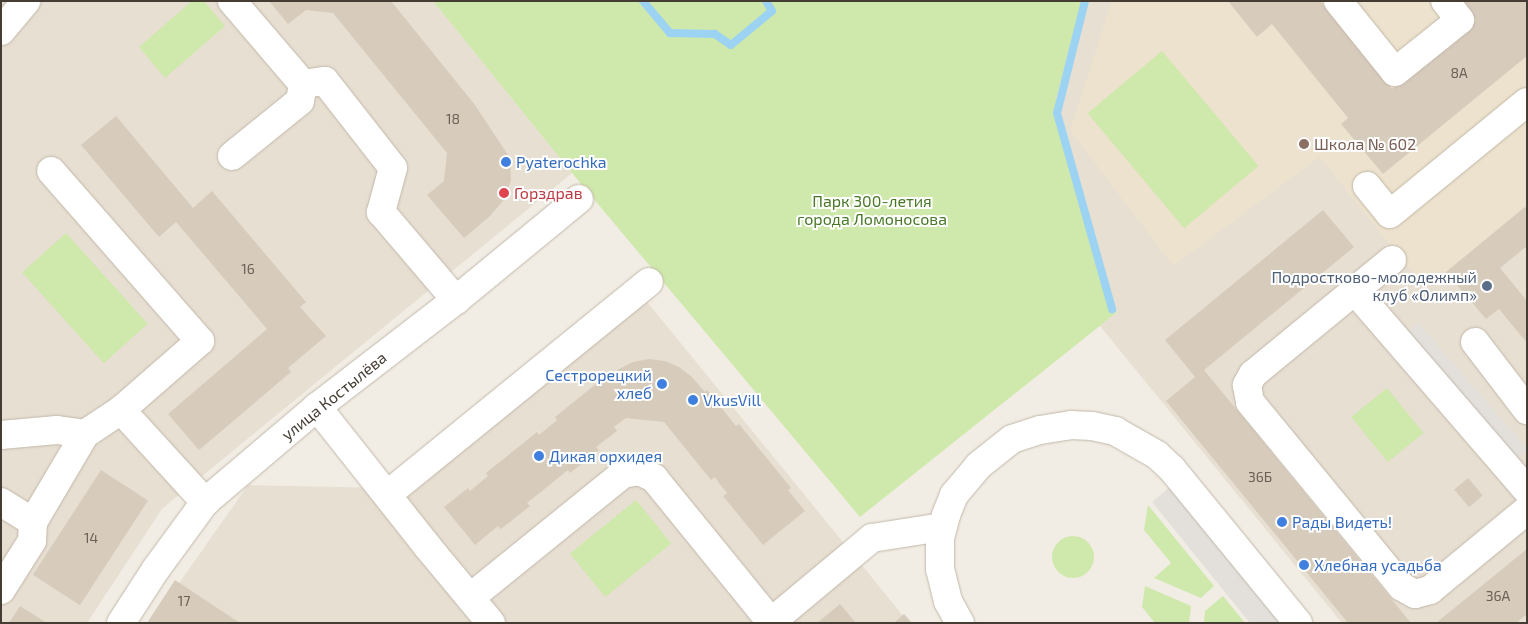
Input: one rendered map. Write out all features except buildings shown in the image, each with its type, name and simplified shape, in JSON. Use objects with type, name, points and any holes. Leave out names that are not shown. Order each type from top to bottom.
[{"type":"street","points":[[1,31],[26,1]]},
{"type":"street","points":[[232,1],[303,84]]},
{"type":"street","points":[[1338,1],[1395,72],[1460,20],[1445,1]]},
{"type":"street","points":[[303,84],[325,82],[394,168],[381,212],[456,300]]},
{"type":"street","points":[[232,156],[300,101],[303,84]]},
{"type":"street","points":[[1367,186],[1390,214],[1527,102]]},
{"type":"street","points":[[1,590],[32,542],[33,522],[85,434],[121,410],[200,341],[51,171]]},
{"type":"street","name":"улица Костылёва","points":[[121,623],[156,569],[205,502],[317,407],[456,300],[579,199]]},
{"type":"street","points":[[1392,260],[1253,374],[1247,385],[1250,402],[1402,587],[1415,594],[1430,590],[1527,510]]},
{"type":"street","points":[[388,494],[649,282]]},
{"type":"street","points":[[1356,291],[1527,490]]},
{"type":"street","points":[[1475,342],[1527,410]]},
{"type":"street","points":[[317,407],[491,623]]},
{"type":"street","points":[[121,410],[205,502]]},
{"type":"street","points":[[960,623],[948,601],[942,576],[940,554],[942,527],[954,495],[989,455],[1012,439],[1040,430],[1071,425],[1092,426],[1116,431],[1157,455],[1172,470],[1298,623]]},
{"type":"street","points":[[1,435],[57,430],[85,434]]},
{"type":"street","points":[[470,598],[623,474],[639,471],[654,478],[771,623],[872,538],[942,527]]},
{"type":"street","points":[[1,502],[33,522]]},
{"type":"shaded area","points":[[1,1],[433,1],[572,173],[162,509],[87,623],[1,623]]},
{"type":"shaded area","points":[[1082,1],[1527,1],[1527,620],[1523,623],[1342,623],[1100,326],[1116,313],[1056,99]]},
{"type":"shaded area","name":"Школа № 602","points":[[1112,1],[1527,1],[1527,209],[1525,207],[1446,272],[1436,271],[1421,283],[1320,157],[1173,266],[1070,130]]},
{"type":"shaded area","points":[[635,287],[909,623],[151,623],[248,485],[391,488]]},
{"type":"shaded area","points":[[1418,323],[1527,448],[1515,460],[1406,333]]},
{"type":"shaded area","points":[[1170,487],[1283,623],[1250,623],[1152,502]]},
{"type":"green space","points":[[192,1],[204,1],[225,26],[165,78],[139,47]]},
{"type":"green space","name":"Парк 300-летия города Ломоносова","points":[[433,1],[1082,1],[1056,99],[1116,313],[860,517],[572,173]]},
{"type":"green space","points":[[1162,51],[1258,166],[1184,228],[1088,113]]},
{"type":"green space","points":[[66,233],[148,324],[104,363],[22,272]]},
{"type":"green space","points":[[1387,388],[1424,433],[1388,462],[1351,417]]},
{"type":"green space","points":[[636,500],[671,544],[605,597],[570,553]]},
{"type":"green space","points":[[1148,505],[1214,586],[1201,598],[1154,578],[1171,563],[1144,530]]},
{"type":"green space","points":[[1077,536],[1085,539],[1091,545],[1094,557],[1091,569],[1085,575],[1069,578],[1061,575],[1055,569],[1052,553],[1055,545],[1061,539]]},
{"type":"green space","points":[[1145,586],[1191,606],[1189,623],[1155,623],[1142,607]]},
{"type":"green space","points":[[1223,596],[1245,623],[1204,622],[1205,611]]},
{"type":"waterway","points":[[643,1],[670,33],[715,34],[731,45],[772,11],[766,1]]},
{"type":"waterway","points":[[1085,1],[1057,113],[1112,309]]},
{"type":"place","name":"Школа № 602","points":[[1304,144]]},
{"type":"place","name":"Pyaterochka","points":[[506,162]]},
{"type":"place","name":"Горздрав","points":[[504,193]]},
{"type":"place","name":"Подростково-молодежный клуб «Олимп»","points":[[1487,286]]},
{"type":"place","name":"Сестрорецкий хлеб","points":[[662,384]]},
{"type":"place","name":"VkusVill","points":[[693,400]]},
{"type":"place","name":"Дикая орхидея","points":[[539,456]]},
{"type":"place","name":"Рады Видеть!","points":[[1282,522]]},
{"type":"place","name":"Хлебная усадьба","points":[[1304,565]]}]
